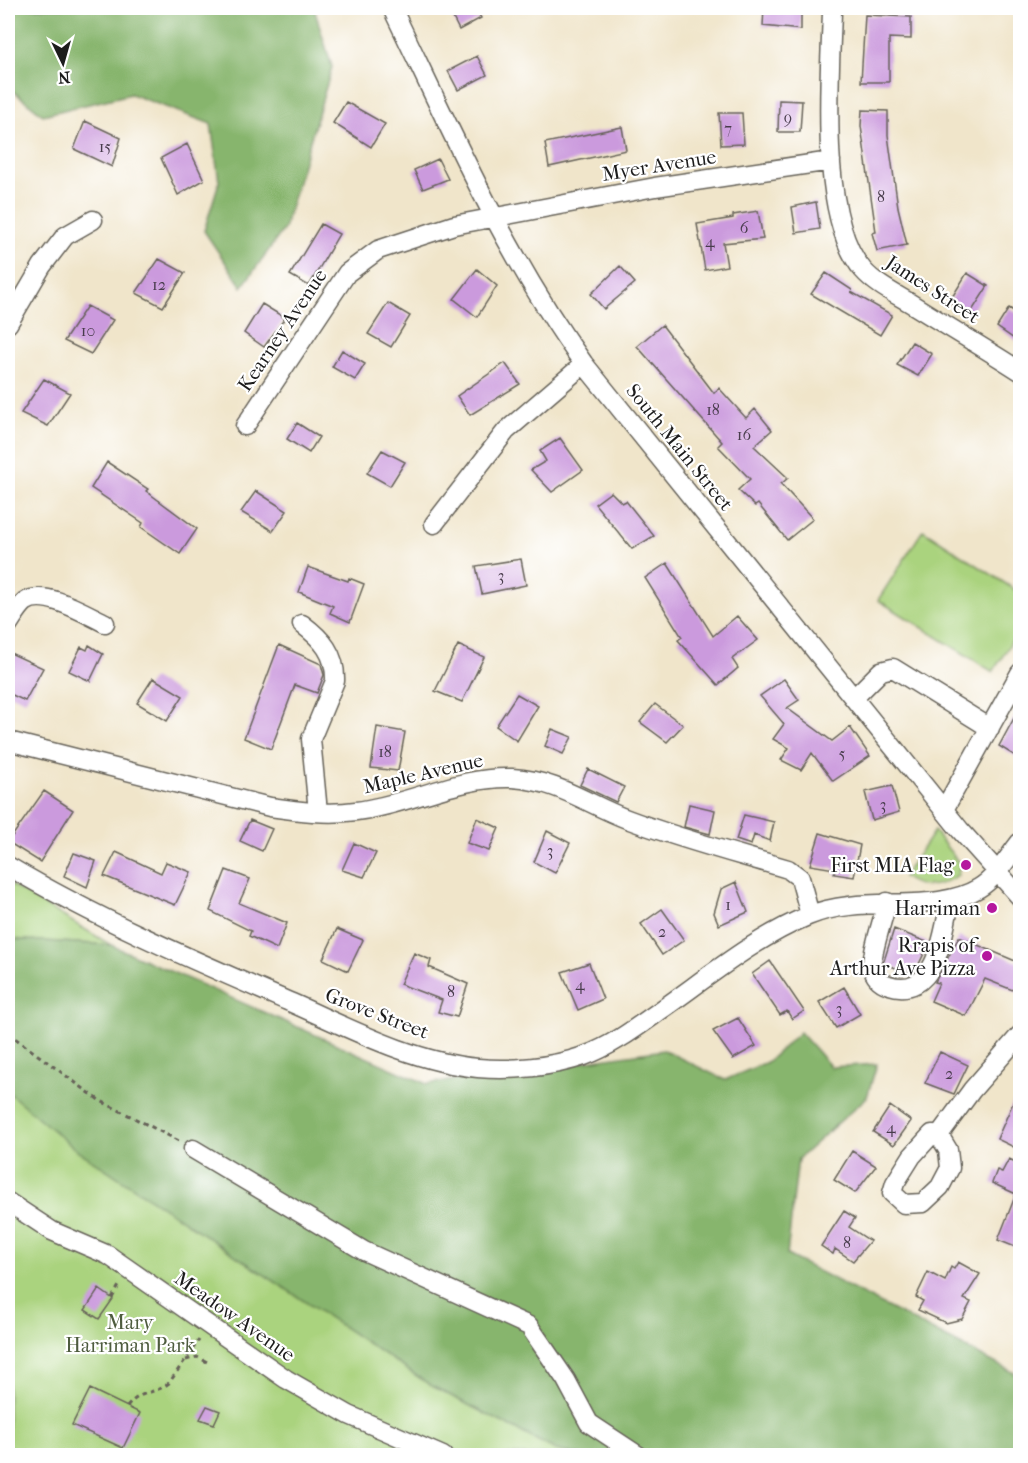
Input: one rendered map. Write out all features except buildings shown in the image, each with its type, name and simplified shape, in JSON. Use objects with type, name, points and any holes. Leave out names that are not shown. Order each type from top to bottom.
[{"type":"street","name":"South Main Street","points":[[395,10],[495,217],[550,317],[584,364],[997,872],[1020,897]]},
{"type":"street","name":"James Street","points":[[832,12],[828,129],[836,203],[848,243],[864,271],[877,283],[1020,371]]},
{"type":"street","name":"Myer Avenue","points":[[495,217],[655,187],[831,161]]},
{"type":"street","name":"Kearney Avenue","points":[[245,426],[347,273],[378,250],[406,239],[454,225],[495,217]]},
{"type":"street","points":[[8,324],[42,266],[64,236],[93,220]]},
{"type":"street","points":[[434,524],[506,431],[584,364]]},
{"type":"street","points":[[8,625],[25,603],[38,598],[56,600],[105,623]]},
{"type":"street","points":[[302,624],[325,644],[335,673],[335,681],[311,739],[318,812]]},
{"type":"street","points":[[855,697],[880,671],[893,668],[990,728]]},
{"type":"street","points":[[945,808],[1020,673]]},
{"type":"street","name":"Maple Avenue","points":[[8,741],[270,807],[318,812],[356,811],[468,782],[510,778],[546,782],[625,818],[673,835],[788,869],[800,878],[810,915]]},
{"type":"street","name":"Grove Street","points":[[8,866],[67,901],[139,937],[409,1053],[478,1068],[541,1067],[584,1056],[622,1038],[759,941],[810,915],[856,903],[950,900],[981,887],[997,872],[1020,842]]},
{"type":"street","points":[[887,902],[872,963],[875,976],[880,982],[906,988],[918,985],[927,975],[946,924],[950,900]]},
{"type":"street","points":[[939,1134],[972,1090],[1020,1035]]},
{"type":"street","points":[[194,1149],[364,1251],[529,1326],[566,1380],[589,1423],[639,1455]]},
{"type":"street","name":"Meadow Avenue","points":[[8,1202],[52,1231],[108,1255],[286,1380],[349,1415],[443,1455]]},
{"type":"path","points":[[8,1033],[99,1100],[194,1149]]},
{"type":"path","points":[[112,1298],[120,1284]]},
{"type":"path","points":[[127,1407],[144,1392],[164,1388],[200,1340]]},
{"type":"path","points":[[184,1361],[197,1357],[209,1363]]},
{"type":"green space","points":[[8,8],[314,8],[332,67],[284,229],[242,287],[204,231],[219,182],[211,124],[131,94],[43,115],[13,91],[8,91]]},
{"type":"green space","points":[[923,530],[1020,593],[1020,628],[993,672],[878,600]]},
{"type":"green space","points":[[934,831],[960,864],[958,875],[937,885],[924,886],[903,877]]},
{"type":"green space","points":[[8,883],[111,945],[8,939]]},
{"type":"green space","points":[[8,939],[111,945],[427,1084],[664,1050],[725,1080],[767,1062],[800,1032],[831,1067],[877,1064],[867,1097],[798,1159],[787,1255],[1020,1376],[1020,1455],[583,1456],[556,1450],[432,1386],[74,1148],[8,1092]]},
{"type":"green space","name":"Mary Harriman Park","points":[[8,1091],[74,1148],[432,1386],[556,1450],[583,1455],[8,1456]]},
{"type":"waterway","points":[[8,1448],[24,1456]]},
{"type":"place","name":"First MIA Flag","points":[[966,865]]},
{"type":"place","name":"Harriman","points":[[992,908]]},
{"type":"place","name":"Rrapis of Arthur Ave Pizza","points":[[987,956]]}]
